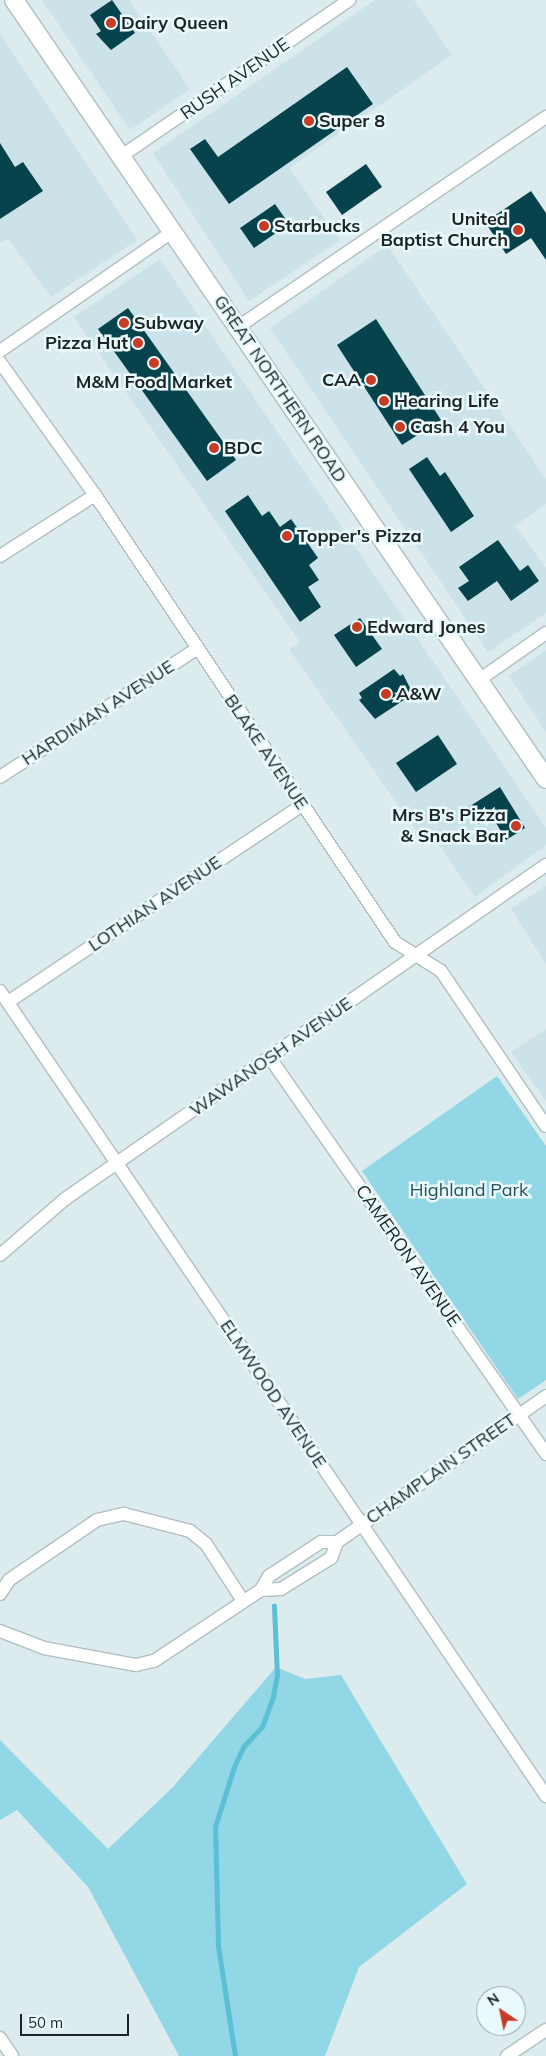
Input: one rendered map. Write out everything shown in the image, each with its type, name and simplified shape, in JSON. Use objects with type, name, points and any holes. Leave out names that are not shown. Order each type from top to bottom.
[{"type":"main road","name":"GREAT NORTHERN ROAD","points":[[14,0],[546,779]]},
{"type":"street","name":"RUSH AVENUE","points":[[120,157],[349,0]]},
{"type":"street","points":[[238,327],[546,117]]},
{"type":"street","points":[[0,351],[172,232]]},
{"type":"street","name":"BLAKE AVENUE","points":[[0,362],[95,495],[196,649],[395,942],[441,971],[546,1126]]},
{"type":"street","points":[[0,556],[95,495]]},
{"type":"street","points":[[479,680],[546,633]]},
{"type":"street","name":"HARDIMAN AVENUE","points":[[0,777],[196,649]]},
{"type":"street","name":"LOTHIAN AVENUE","points":[[8,1002],[302,806]]},
{"type":"street","name":"WAWANOSH AVENUE","points":[[0,1254],[65,1200],[546,866]]},
{"type":"street","name":"ELMWOOD AVENUE","points":[[0,991],[546,1796]]},
{"type":"street","name":"CAMERON AVENUE","points":[[270,1058],[546,1454]]},
{"type":"street","name":"CHAMPLAIN STREET","points":[[0,1632],[44,1648],[136,1665],[154,1661],[261,1590],[281,1589],[331,1558],[337,1542],[546,1396]]},
{"type":"street","points":[[0,1594],[9,1580],[97,1520],[124,1514],[190,1531],[206,1544],[243,1601]]},
{"type":"street","name":"CHAMPLAIN STREET","points":[[261,1590],[269,1576],[321,1542],[337,1542]]},
{"type":"street","points":[[507,2056],[546,2030]]},
{"type":"street","points":[[0,2038],[12,2056]]},
{"type":"shaded area","points":[[42,0],[129,0],[190,89],[130,130]]},
{"type":"shaded area","points":[[375,0],[414,0],[452,55],[289,168],[340,240],[249,301],[153,153]]},
{"type":"shaded area","points":[[0,34],[137,240],[51,297],[8,239],[0,243]]},
{"type":"shaded area","points":[[387,245],[546,479],[546,504],[515,526],[546,568],[546,613],[488,652],[270,328]]},
{"type":"shaded area","points":[[160,259],[546,828],[546,845],[475,897],[432,835],[422,839],[289,649],[300,642],[74,317]]},
{"type":"shaded area","points":[[546,650],[546,732],[509,676]]},
{"type":"shaded area","points":[[546,886],[546,964],[511,909]]},
{"type":"shaded area","points":[[546,1029],[546,1101],[511,1052]]},
{"type":"green space","name":"Highland Park","points":[[497,1076],[546,1146],[546,1380],[518,1399],[362,1171]]},
{"type":"green space","points":[[276,1667],[305,1679],[341,1675],[467,1884],[359,1967],[325,2056],[179,2056],[88,1887],[17,1810],[0,1820],[0,1740],[108,1849],[173,1787]]},
{"type":"building","name":"Dairy Queen","points":[[112,0],[135,33],[111,50],[96,34],[101,31],[90,15]]},
{"type":"building","name":"Super 8","points":[[347,67],[373,104],[229,204],[190,149],[205,139],[218,157]]},
{"type":"building","points":[[0,143],[15,167],[23,162],[43,191],[0,219]]},
{"type":"building","points":[[366,164],[382,187],[342,215],[326,192]]},
{"type":"building","name":"United Baptist Church","points":[[531,191],[546,213],[546,260],[531,238],[506,254],[485,222]]},
{"type":"building","name":"Starbucks","points":[[275,204],[289,224],[254,248],[240,228]]},
{"type":"building","points":[[128,308],[236,460],[207,481],[98,329]]},
{"type":"building","points":[[376,319],[441,420],[402,445],[337,345]]},
{"type":"building","points":[[427,457],[440,476],[445,472],[474,516],[451,532],[409,469]]},
{"type":"building","points":[[248,495],[262,516],[269,511],[280,527],[291,519],[318,558],[309,565],[319,580],[308,587],[321,607],[300,622],[225,511]]},
{"type":"building","points":[[498,540],[520,571],[528,565],[539,581],[511,601],[497,581],[468,601],[458,588],[469,581],[459,567]]},
{"type":"building","points":[[360,618],[382,649],[356,667],[334,635]]},
{"type":"building","name":"A&W","points":[[394,669],[400,676],[403,674],[413,694],[375,719],[359,700],[362,698],[359,693]]},
{"type":"building","points":[[438,735],[457,764],[416,792],[396,763]]},
{"type":"building","points":[[500,787],[525,828],[506,840],[492,816],[477,825],[467,808]]},
{"type":"waterway","points":[[235,2056],[218,1946],[215,1827],[234,1767],[244,1746],[262,1727],[273,1696],[277,1676],[274,1606]]},
{"type":"place","name":"Dairy Queen","points":[[111,23]]},
{"type":"place","name":"Super 8","points":[[309,121]]},
{"type":"place","name":"Starbucks","points":[[264,226]]},
{"type":"place","name":"United Baptist Church","points":[[518,230]]},
{"type":"place","name":"Subway","points":[[124,323]]},
{"type":"place","name":"Pizza Hut","points":[[138,343]]},
{"type":"place","name":"M&M Food Market","points":[[154,363]]},
{"type":"place","name":"CAA","points":[[371,380]]},
{"type":"place","name":"Hearing Life","points":[[384,401]]},
{"type":"place","name":"Cash 4 You","points":[[400,427]]},
{"type":"place","name":"BDC","points":[[214,448]]},
{"type":"place","name":"Topper's Pizza","points":[[287,536]]},
{"type":"place","name":"Edward Jones","points":[[357,627]]},
{"type":"place","name":"A&W","points":[[386,694]]},
{"type":"place","name":"Mrs B's Pizza & Snack Bar","points":[[516,826]]}]
